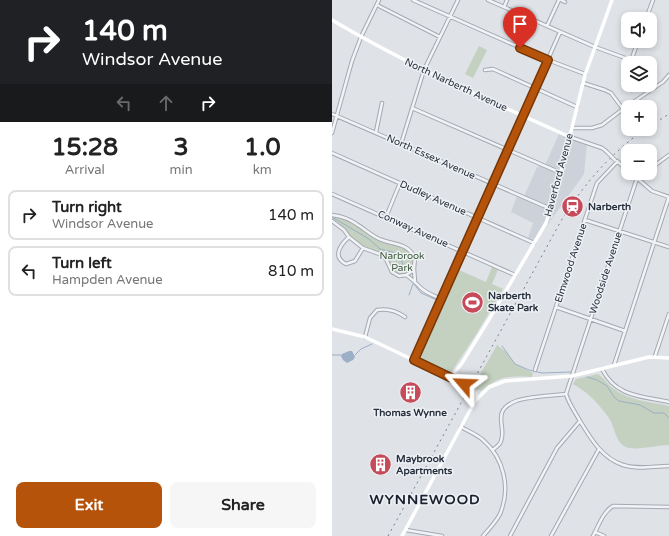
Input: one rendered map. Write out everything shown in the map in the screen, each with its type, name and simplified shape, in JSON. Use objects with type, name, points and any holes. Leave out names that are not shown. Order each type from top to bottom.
[{"type":"street","points":[[332,132],[352,60],[361,37],[379,0]]},
{"type":"street","points":[[413,0],[585,75]]},
{"type":"street","points":[[402,144],[424,70],[458,0]]},
{"type":"street","points":[[488,0],[621,58]]},
{"type":"street","points":[[504,7],[508,0]]},
{"type":"street","points":[[547,26],[560,0],[565,2]]},
{"type":"street","name":"Haverford Avenue","points":[[451,377],[462,363],[546,223],[561,173],[585,75],[612,0]]},
{"type":"street","points":[[649,12],[653,0]]},
{"type":"street","points":[[377,5],[440,37]]},
{"type":"street","name":"North Narberth Avenue","points":[[332,20],[361,37],[465,90],[570,137],[602,148],[616,161]]},
{"type":"street","points":[[414,360],[560,32]]},
{"type":"street","points":[[485,70],[493,69],[577,107]]},
{"type":"street","points":[[657,86],[669,75]]},
{"type":"street","points":[[583,83],[610,93],[621,107]]},
{"type":"street","points":[[636,100],[648,92]]},
{"type":"street","points":[[376,132],[382,103]]},
{"type":"street","points":[[412,108],[561,173]]},
{"type":"street","points":[[572,128],[592,128],[602,125],[621,111]]},
{"type":"street","name":"North Essex Avenue","points":[[332,114],[551,209]]},
{"type":"street","name":"Dudley Avenue","points":[[332,153],[534,242]]},
{"type":"street","points":[[657,164],[669,155]]},
{"type":"street","points":[[616,161],[621,165]]},
{"type":"street","name":"Elmwood Avenue","points":[[535,370],[597,183],[616,161]]},
{"type":"street","name":"Woodside Avenue","points":[[566,394],[636,180]]},
{"type":"street","points":[[614,366],[669,197],[652,191],[639,180]]},
{"type":"street","points":[[386,217],[400,183]]},
{"type":"street","name":"Conway Avenue","points":[[332,194],[515,275]]},
{"type":"street","points":[[332,214],[349,220],[382,240],[394,242],[405,247],[415,257],[415,281]]},
{"type":"street","points":[[585,220],[669,247]]},
{"type":"street","points":[[332,221],[363,248],[382,255],[392,272],[398,276],[406,275],[414,269]]},
{"type":"street","points":[[349,237],[343,242],[338,252],[339,258],[342,262],[346,264],[355,261],[363,248]]},
{"type":"street","points":[[406,275],[415,281],[420,288],[426,292],[441,298]]},
{"type":"street","points":[[556,307],[625,331]]},
{"type":"street","points":[[365,337],[370,318],[377,310],[389,309],[405,317]]},
{"type":"street","points":[[655,356],[669,314]]},
{"type":"street","points":[[332,329],[365,337],[464,384]]},
{"type":"street","points":[[402,536],[475,401],[489,387],[497,383],[510,380],[572,376],[649,356],[669,358]]},
{"type":"street","points":[[602,369],[612,384],[625,392],[669,402]]},
{"type":"street","points":[[475,401],[476,394],[472,388],[483,393]]},
{"type":"street","points":[[493,450],[501,442],[501,416],[504,409],[514,402],[521,400],[566,394],[569,403],[599,449],[612,461],[627,466],[642,468],[669,466]]},
{"type":"street","points":[[510,536],[557,448],[580,421]]},
{"type":"street","points":[[461,427],[482,439],[493,450],[504,474],[506,492],[500,514],[492,527],[483,536]]},
{"type":"street","points":[[551,536],[599,449]]},
{"type":"street","points":[[593,536],[605,514],[613,506],[669,507]]},
{"type":"street","points":[[406,530],[442,536]]},
{"type":"street","points":[[595,532],[604,536]]},
{"type":"shaded area","points":[[559,134],[587,144],[584,174],[536,241],[528,238],[533,223],[511,212],[517,196],[523,199],[537,167],[545,165]]},
{"type":"green space","points":[[479,46],[487,50],[473,78],[465,74]]},
{"type":"green space","name":"Narbrook Park","points":[[332,215],[349,219],[382,240],[403,246],[415,257],[414,269],[406,275],[399,276],[392,272],[386,259],[382,255],[363,248],[349,237],[344,230],[332,221]]},
{"type":"green space","points":[[492,267],[498,270],[492,284],[503,289],[477,333],[450,374],[419,359],[459,270],[486,282]]},
{"type":"green space","points":[[497,345],[506,352],[515,364],[533,373],[532,377],[511,377],[500,379],[481,391],[473,387]]},
{"type":"green space","points":[[598,374],[620,393],[641,400],[669,406],[669,445],[630,448],[622,445],[617,438],[609,418],[601,408],[589,395],[573,384],[576,379]]},
{"type":"water","points":[[349,351],[352,351],[355,357],[347,363],[341,356]]},
{"type":"waterway","points":[[332,217],[369,239],[380,249],[396,253],[400,256],[406,273]]},
{"type":"waterway","points":[[411,280],[421,293],[437,300]]},
{"type":"waterway","points":[[409,295],[413,284]]},
{"type":"waterway","points":[[355,355],[361,349],[372,344]]},
{"type":"waterway","points":[[502,346],[515,364],[529,370],[542,373],[571,372]]},
{"type":"waterway","points":[[332,355],[341,355]]},
{"type":"waterway","points":[[587,377],[597,380],[607,386],[614,397],[619,401],[640,405],[654,413],[664,413],[669,418]]},
{"type":"tunnel","points":[[464,384],[472,388]]},
{"type":"railway","points":[[657,122],[669,114]]},
{"type":"railway","points":[[388,536],[569,208],[598,171],[620,149],[636,136]]},
{"type":"place","name":"Narberth","points":[[572,207]]},
{"type":"place","name":"Narberth Skate Park","points":[[472,302]]},
{"type":"place","name":"Thomas Wynne","points":[[410,393]]},
{"type":"place","name":"Maybrook Apartments","points":[[381,465]]},
{"type":"district","name":"WYNNEWOOD","points":[[425,499]]},
{"type":"route","points":[[464,384],[414,360],[548,60],[520,48]]}]
